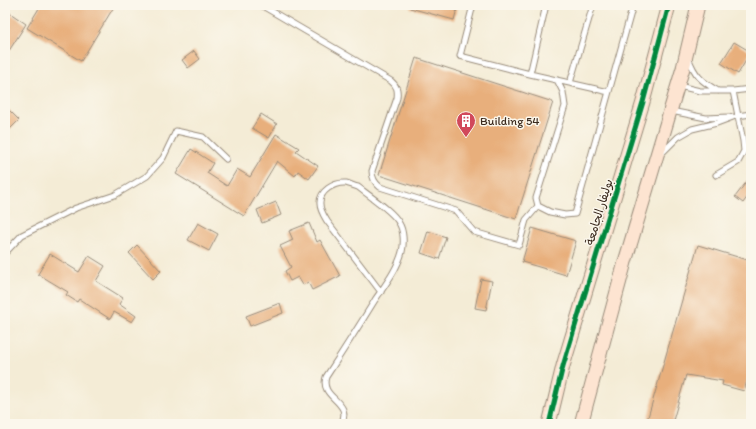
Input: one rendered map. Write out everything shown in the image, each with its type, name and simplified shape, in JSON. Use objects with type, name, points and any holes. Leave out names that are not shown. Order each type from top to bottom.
[{"type":"street","points":[[662,5],[662,32]]},
{"type":"street","name":"بوليفار الجامعة","points":[[549,424],[563,366],[643,102],[669,5]]},
{"type":"street","points":[[581,424],[625,262],[678,86],[698,5]]},
{"type":"lane","points":[[261,5],[395,84],[398,93],[397,98],[372,171],[372,176],[377,185],[456,212],[474,232],[519,245],[526,220],[538,206]]},
{"type":"lane","points":[[473,5],[460,56],[609,92]]},
{"type":"lane","points":[[530,74],[546,5]]},
{"type":"lane","points":[[570,83],[592,5]]},
{"type":"lane","points":[[558,80],[563,92],[565,106],[536,198],[538,206],[550,212],[565,215],[576,214],[633,5]]},
{"type":"lane","points":[[687,52],[692,68],[698,76],[705,83],[718,91]]},
{"type":"lane","points":[[678,86],[700,90],[718,91],[751,89]]},
{"type":"lane","points":[[716,175],[738,162],[744,151],[743,141],[736,117],[733,91]]},
{"type":"lane","points":[[670,111],[706,118],[736,117]]},
{"type":"lane","points":[[651,176],[662,152],[678,137],[692,129],[751,114]]},
{"type":"lane","points":[[5,253],[22,235],[76,208],[114,195],[146,176],[163,158],[176,131],[203,137],[226,159]]},
{"type":"lane","points":[[341,424],[344,417],[343,408],[327,391],[325,382],[326,377],[381,292],[397,265],[402,252],[403,239],[402,228],[399,221],[393,214],[358,187],[346,183],[333,186],[326,190],[320,198],[322,214],[381,292]]},
{"type":"lane","points":[[544,424],[563,366]]},
{"type":"building","points":[[41,5],[115,5],[81,61],[27,28]]},
{"type":"building","points":[[410,5],[458,5],[454,20],[410,8]]},
{"type":"building","points":[[10,13],[26,24],[5,57],[5,21]]},
{"type":"building","points":[[734,42],[751,52],[738,74],[721,63]]},
{"type":"building","points":[[194,51],[200,59],[188,68],[182,60]]},
{"type":"building","name":"Building 54","points":[[416,58],[553,102],[516,219],[379,175]]},
{"type":"building","points":[[5,106],[19,120],[5,134]]},
{"type":"building","points":[[261,114],[277,124],[269,138],[252,128]]},
{"type":"building","points":[[276,134],[299,148],[296,151],[318,166],[309,179],[298,171],[295,176],[277,161],[244,216],[176,174],[191,149],[213,163],[207,173],[227,186],[237,169],[250,177]]},
{"type":"building","points":[[751,176],[751,192],[743,203],[735,197]]},
{"type":"building","points":[[276,202],[281,215],[262,223],[257,210]]},
{"type":"building","points":[[198,223],[218,234],[209,251],[188,240]]},
{"type":"building","points":[[309,223],[317,242],[320,240],[340,276],[312,290],[308,282],[303,285],[298,277],[290,281],[285,271],[291,267],[280,246],[293,240],[289,231]]},
{"type":"building","points":[[532,228],[576,241],[566,275],[522,262]]},
{"type":"building","points":[[428,231],[446,237],[439,259],[421,253]]},
{"type":"building","points":[[137,245],[161,271],[153,279],[129,253]]},
{"type":"building","points":[[698,245],[751,261],[751,367],[744,391],[722,385],[723,381],[686,375],[672,424],[646,424]]},
{"type":"building","points":[[50,254],[79,272],[89,256],[105,266],[96,281],[123,298],[119,304],[136,316],[132,322],[114,312],[110,319],[79,299],[77,302],[66,295],[68,292],[38,274]]},
{"type":"building","points":[[481,279],[492,281],[486,310],[475,308]]},
{"type":"building","points":[[280,303],[283,313],[250,326],[246,316]]},
{"type":"cycle path","points":[[549,424],[563,366],[643,102],[669,5]]},
{"type":"place","name":"Building 54","points":[[466,138]]}]
